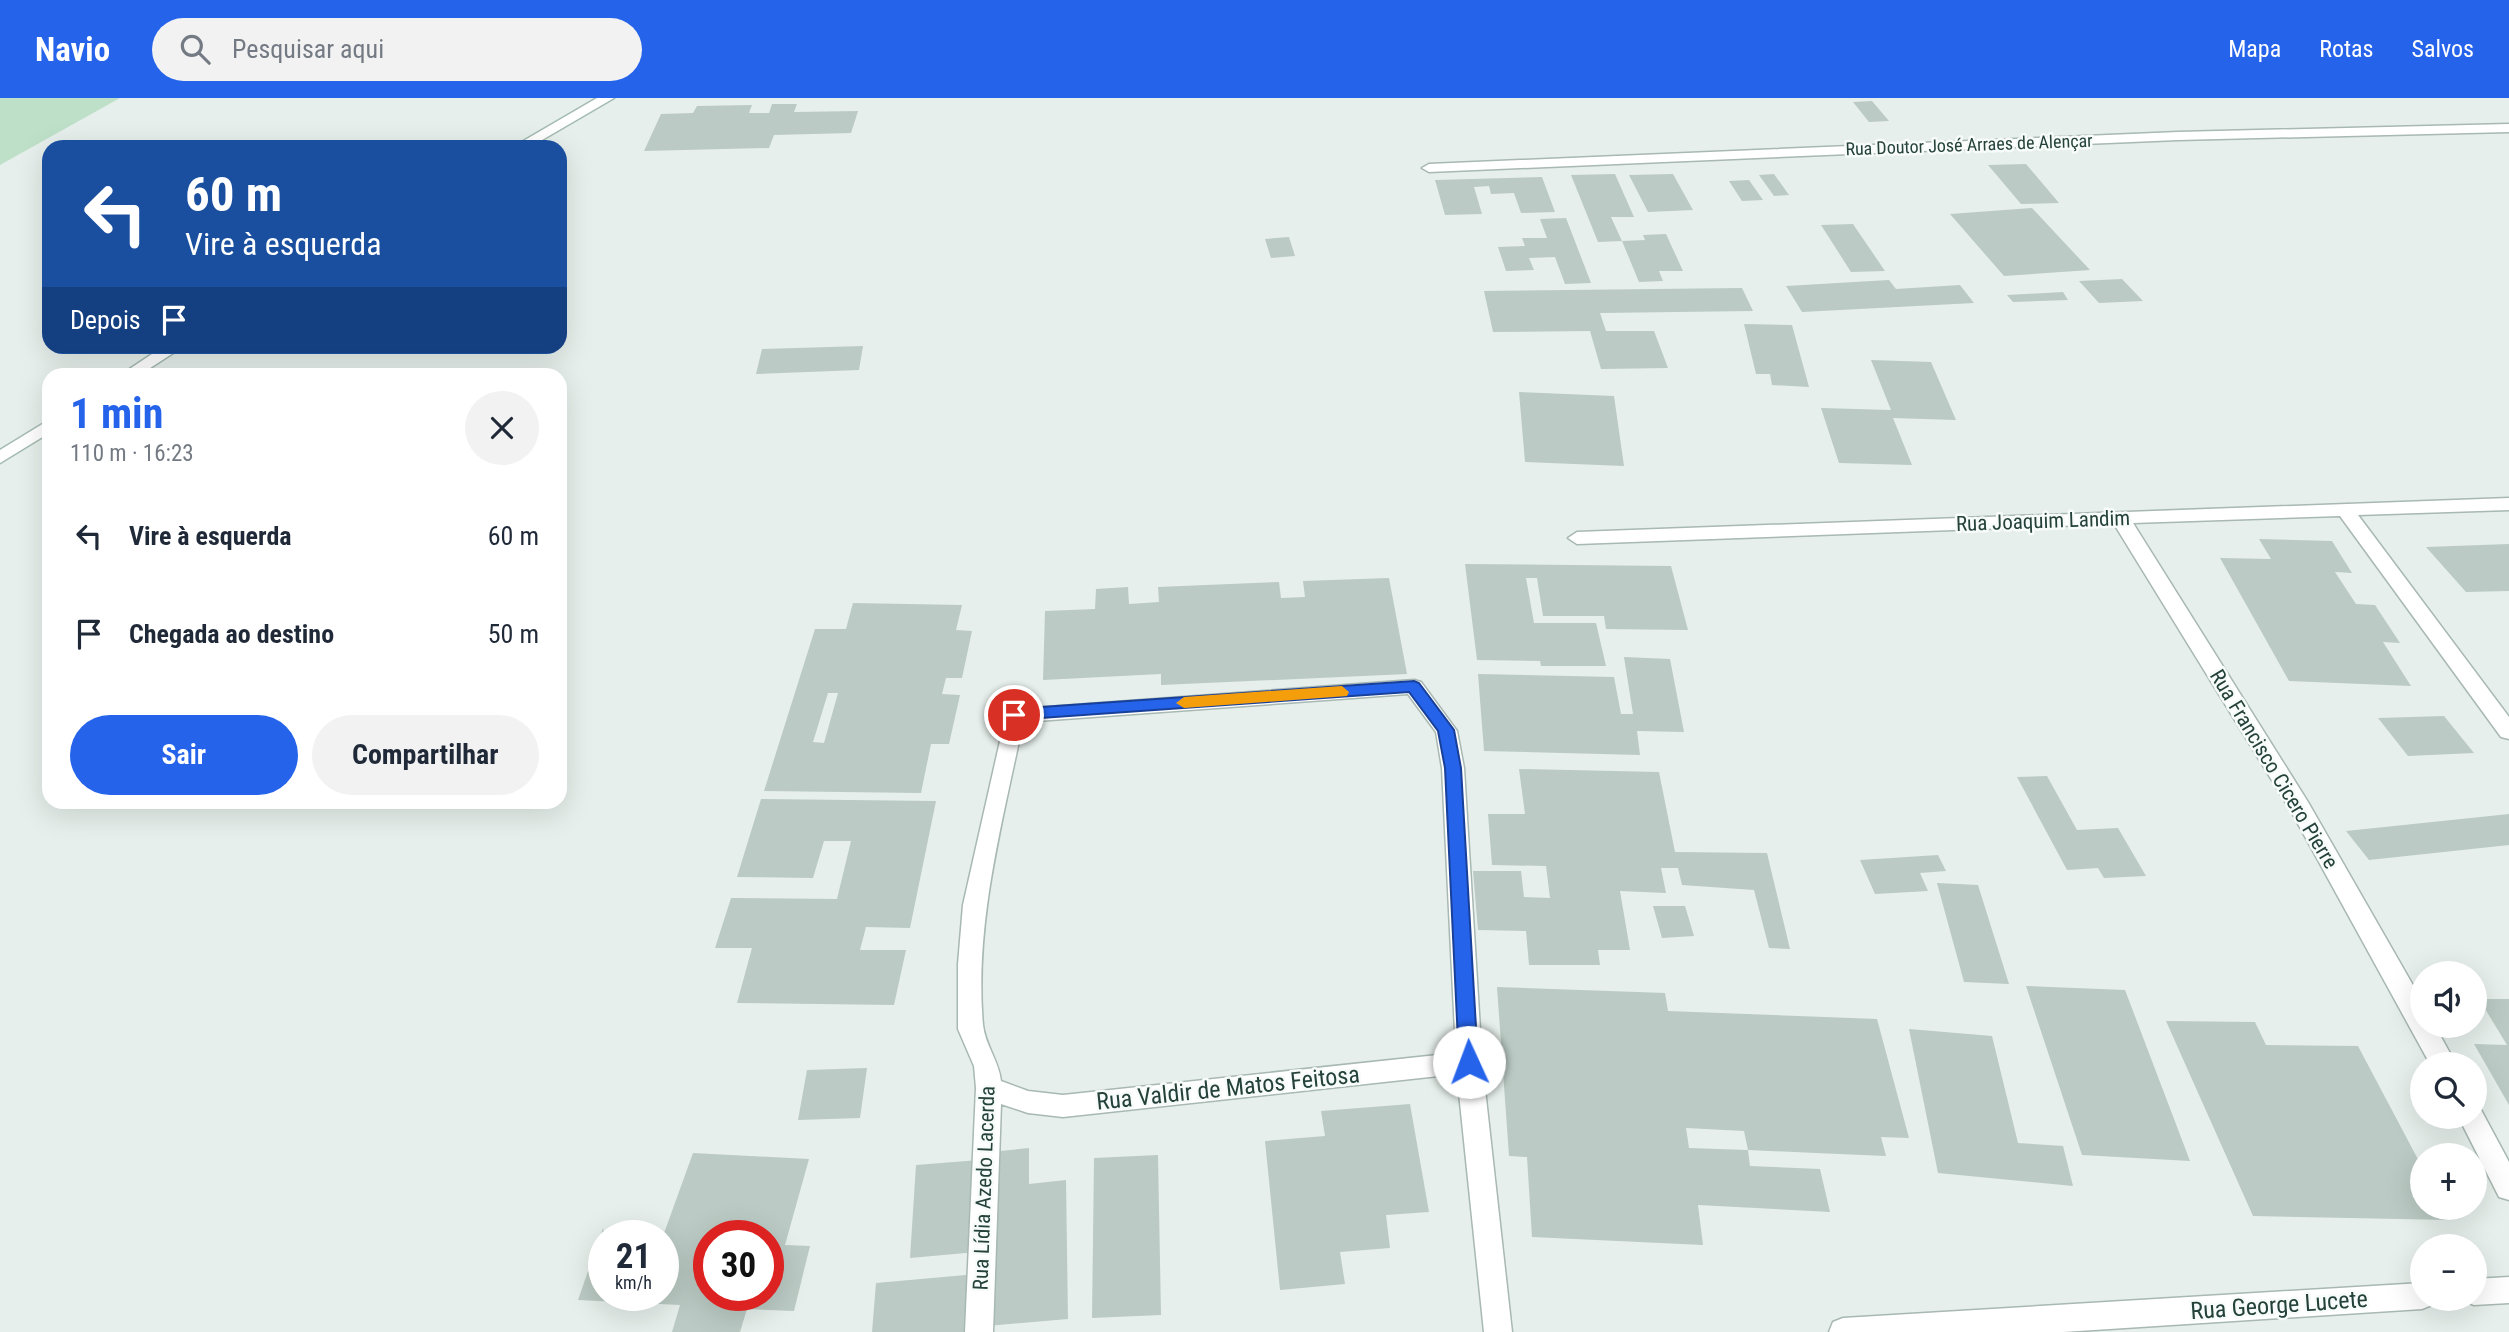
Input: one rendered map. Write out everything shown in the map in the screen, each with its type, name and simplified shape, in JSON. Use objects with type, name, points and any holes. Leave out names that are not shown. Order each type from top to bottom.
[{"type":"street","points":[[532,140],[607,98]]},
{"type":"street","name":"Rua Doutor José Arraes de Alençar","points":[[1429,168],[2178,136],[2509,128]]},
{"type":"street","points":[[140,368],[163,354]]},
{"type":"street","points":[[0,458],[42,430]]},
{"type":"street","name":"Rua Joaquim Landim","points":[[1577,538],[2509,504]]},
{"type":"street","points":[[2344,510],[2509,732]]},
{"type":"street","name":"Rua Francisco Cicero Pierre","points":[[2120,518],[2300,808],[2410,1004]]},
{"type":"street","name":"Rua Lídia Azedo Lacerda","points":[[979,1332],[989,1088],[987,1066],[971,1029],[970,964],[975,905],[1014,715],[1414,687],[1446,730],[1453,768],[1469,1062]]},
{"type":"street","points":[[1469,1062],[1498,1332]]},
{"type":"street","name":"Rua Valdir de Matos Feitosa","points":[[989,1088],[1028,1102],[1063,1106],[1469,1062]]},
{"type":"street","points":[[2478,1129],[2509,1188]]},
{"type":"street","points":[[2487,1291],[2509,1290]]},
{"type":"street","name":"Rua George Lucete","points":[[1843,1332],[2410,1297]]},
{"type":"green space","points":[[0,98],[120,98],[42,140],[0,165]]},
{"type":"building","points":[[1872,101],[1889,121],[1869,122],[1853,102]]},
{"type":"building","points":[[772,104],[797,104],[794,112],[858,111],[851,133],[774,135],[769,148],[644,151],[661,114],[693,113],[697,106],[752,105],[749,113],[769,113]]},
{"type":"building","points":[[2026,164],[2059,203],[2021,204],[1988,165]]},
{"type":"building","points":[[1615,174],[1634,217],[1611,217],[1622,241],[1598,242],[1571,175]]},
{"type":"building","points":[[1673,174],[1693,210],[1648,212],[1629,175]]},
{"type":"building","points":[[1774,174],[1789,195],[1774,196],[1759,175]]},
{"type":"building","points":[[1542,177],[1555,212],[1521,213],[1514,193],[1491,194],[1489,186],[1474,187],[1482,214],[1445,215],[1435,180]]},
{"type":"building","points":[[1749,180],[1763,200],[1742,201],[1729,181]]},
{"type":"building","points":[[2032,208],[2090,270],[2004,276],[1950,214]]},
{"type":"building","points":[[1566,218],[1591,283],[1565,284],[1555,257],[1529,258],[1534,270],[1506,271],[1498,247],[1525,246],[1522,238],[1547,238],[1540,219]]},
{"type":"building","points":[[1853,224],[1885,271],[1851,272],[1821,225]]},
{"type":"building","points":[[1666,234],[1683,271],[1659,271],[1663,281],[1639,282],[1622,241],[1645,240],[1643,235]]},
{"type":"building","points":[[1289,237],[1295,256],[1271,258],[1265,239]]},
{"type":"building","points":[[2122,279],[2143,301],[2099,303],[2079,281]]},
{"type":"building","points":[[1889,280],[1896,289],[1960,285],[1974,303],[1802,312],[1786,286]]},
{"type":"building","points":[[1742,288],[1753,311],[1600,313],[1606,331],[1654,331],[1668,368],[1601,369],[1590,331],[1493,332],[1484,291]]},
{"type":"building","points":[[2063,292],[2068,300],[2013,302],[2007,295]]},
{"type":"building","points":[[1744,324],[1792,325],[1809,387],[1772,385],[1770,374],[1756,374]]},
{"type":"building","points":[[863,346],[859,370],[756,374],[762,349]]},
{"type":"building","points":[[1871,360],[1931,362],[1956,420],[1893,418],[1912,465],[1839,463],[1821,408],[1891,410]]},
{"type":"building","points":[[1519,392],[1614,396],[1624,466],[1525,462]]},
{"type":"building","points":[[2259,539],[2332,541],[2352,573],[2335,572],[2356,604],[2375,605],[2400,643],[2383,642],[2411,686],[2289,681],[2220,558],[2271,559]]},
{"type":"building","points":[[2509,544],[2509,591],[2466,592],[2426,547]]},
{"type":"building","points":[[1465,564],[1671,566],[1688,630],[1606,629],[1604,616],[1543,616],[1537,578],[1526,578],[1534,623],[1596,623],[1606,666],[1541,666],[1540,661],[1477,660]]},
{"type":"building","points":[[1389,578],[1407,674],[1161,685],[1161,674],[1043,680],[1045,611],[1095,609],[1096,589],[1128,587],[1129,604],[1159,602],[1158,587],[1279,582],[1281,598],[1305,597],[1303,581]]},
{"type":"building","points":[[853,603],[962,605],[956,630],[972,631],[962,678],[946,678],[942,694],[960,695],[949,744],[931,744],[921,793],[764,791],[815,629],[846,629]],"holes":[[[828,693],[838,693],[824,743],[813,742]]]},
{"type":"building","points":[[1624,657],[1670,659],[1684,732],[1637,731],[1640,755],[1484,751],[1478,674],[1614,677],[1621,714],[1633,714]]},
{"type":"building","points":[[2444,716],[2474,753],[2408,756],[2378,718]]},
{"type":"building","points":[[1519,769],[1659,772],[1675,852],[1767,853],[1790,949],[1769,948],[1754,890],[1682,885],[1678,868],[1661,868],[1666,893],[1620,891],[1630,950],[1598,950],[1600,965],[1529,965],[1526,931],[1478,930],[1473,871],[1521,871],[1524,897],[1550,898],[1546,866],[1492,865],[1488,814],[1525,814]]},
{"type":"building","points":[[2047,776],[2077,830],[2118,828],[2146,876],[2104,878],[2098,868],[2067,870],[2017,777]]},
{"type":"building","points":[[761,799],[936,801],[910,928],[866,927],[860,950],[906,950],[894,1005],[737,1003],[752,948],[715,948],[731,898],[837,899],[851,841],[824,841],[813,878],[737,877]]},
{"type":"building","points":[[2509,814],[2509,845],[2369,860],[2346,831]]},
{"type":"building","points":[[1938,855],[1946,871],[1920,873],[1928,891],[1875,894],[1860,860]]},
{"type":"building","points":[[1937,883],[1978,885],[2009,984],[1964,982]]},
{"type":"building","points":[[1653,906],[1685,906],[1694,936],[1662,938]]},
{"type":"building","points":[[2026,986],[2125,990],[2190,1161],[2082,1155]]},
{"type":"building","points":[[1497,987],[1665,993],[1668,1011],[1877,1019],[1909,1138],[1881,1137],[1886,1156],[1748,1150],[1750,1166],[1820,1169],[1830,1212],[1698,1205],[1703,1245],[1532,1237],[1527,1157],[1509,1156]],"holes":[[[1686,1128],[1744,1131],[1748,1150],[1689,1148]]]},
{"type":"building","points":[[2487,999],[2509,999],[2509,1105],[2487,1067],[2487,1052],[2479,1052],[2474,1044],[2507,1045],[2487,1012]]},
{"type":"building","points":[[2166,1021],[2255,1022],[2266,1045],[2358,1046],[2410,1144],[2410,1219],[2253,1216]]},
{"type":"building","points":[[1909,1029],[1992,1036],[2018,1143],[2063,1146],[2073,1186],[1938,1173]]},
{"type":"building","points":[[867,1068],[860,1118],[798,1120],[807,1070]]},
{"type":"building","points":[[1410,1104],[1429,1212],[1386,1215],[1390,1248],[1340,1252],[1345,1284],[1280,1290],[1265,1141],[1325,1136],[1321,1111]]},
{"type":"building","points":[[1029,1148],[1029,1184],[1066,1180],[1068,1319],[987,1326],[991,1152]]},
{"type":"building","points":[[693,1153],[809,1159],[785,1245],[810,1246],[794,1311],[784,1311],[784,1220],[693,1220],[693,1311],[746,1311],[740,1332],[672,1332],[680,1305],[679,1220],[669,1220]]},
{"type":"building","points":[[1158,1155],[1161,1315],[1092,1318],[1094,1158]]},
{"type":"building","points":[[979,1160],[977,1252],[910,1258],[916,1165]]},
{"type":"building","points":[[588,1271],[588,1300],[578,1300]]},
{"type":"building","points":[[977,1274],[976,1332],[872,1332],[876,1283]]},
{"type":"slow traffic","points":[[1184,703],[1342,692]]},
{"type":"route","points":[[1014,715],[1414,687],[1446,730],[1453,768],[1469,1062]]}]
